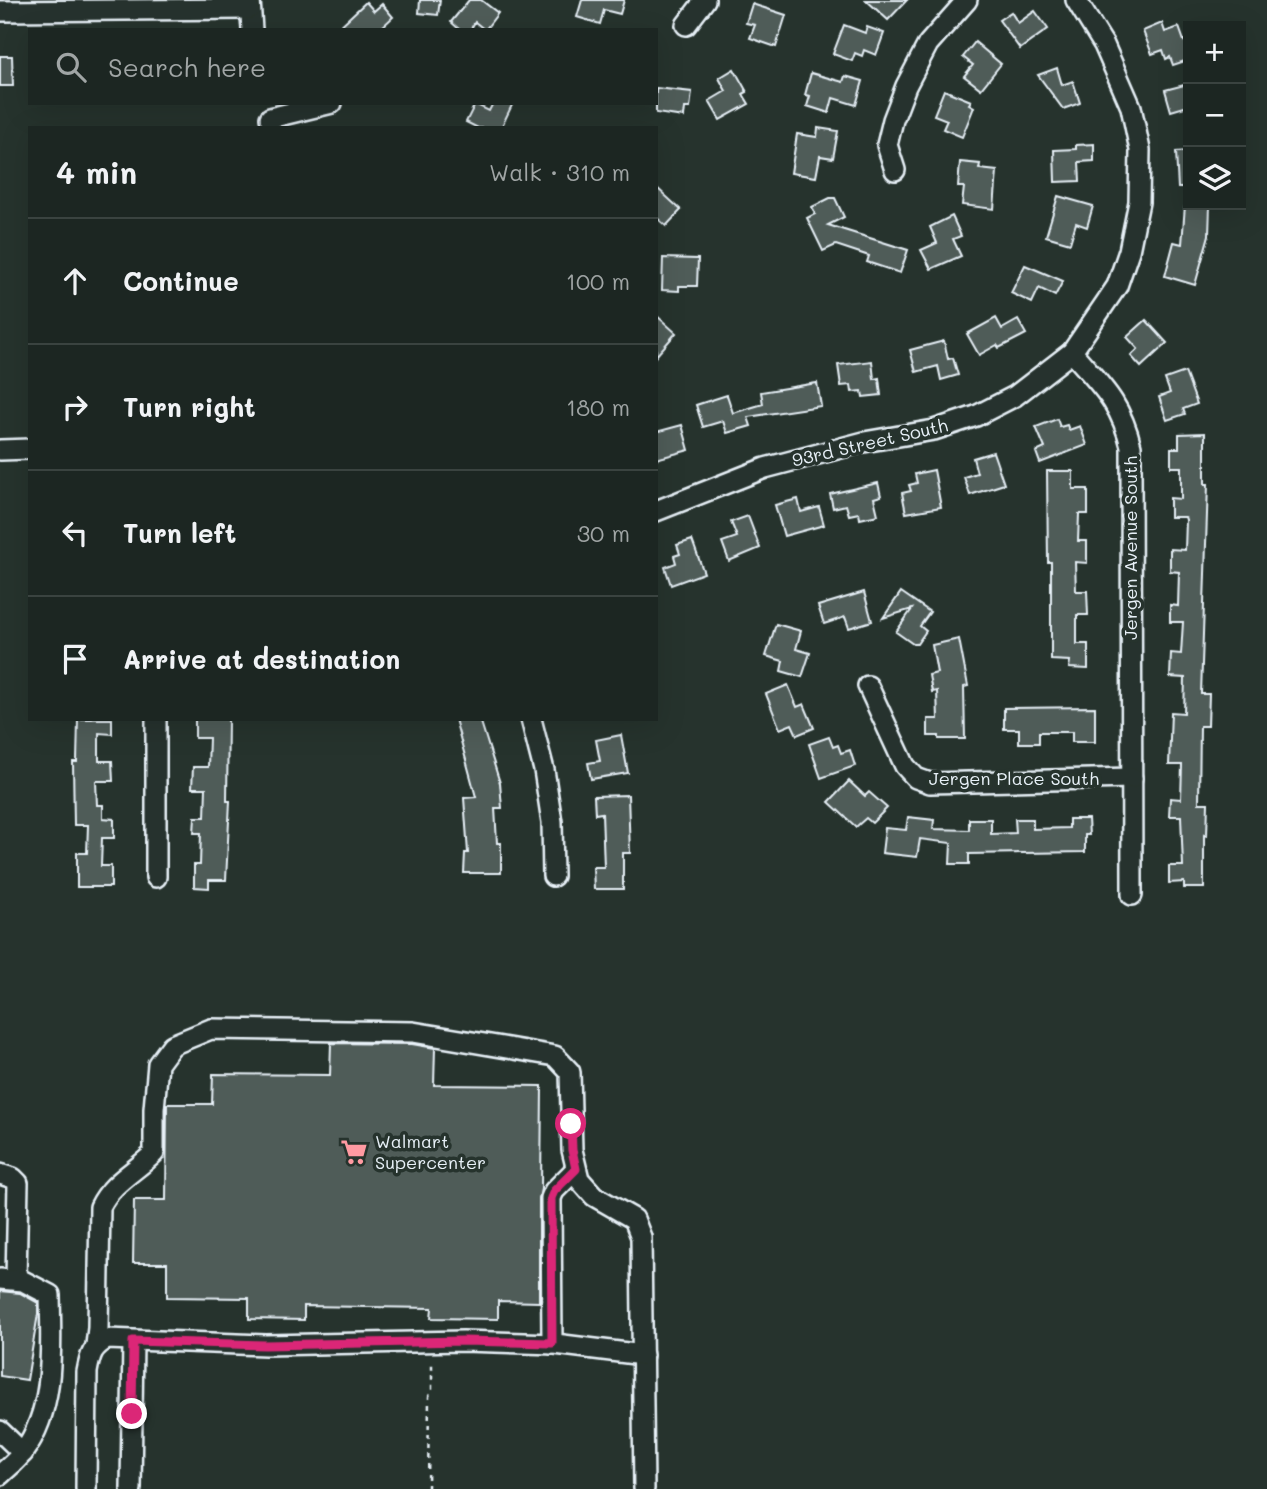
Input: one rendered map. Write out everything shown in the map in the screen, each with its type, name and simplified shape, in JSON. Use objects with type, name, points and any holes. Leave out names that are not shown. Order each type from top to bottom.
[{"type":"street","points":[[686,25],[705,0]]},
{"type":"street","points":[[895,170],[887,145],[906,86],[928,44],[967,0]]},
{"type":"street","points":[[1072,352],[1117,286],[1129,251],[1139,202],[1140,150],[1131,107],[1109,57],[1076,0]]},
{"type":"street","points":[[0,11],[249,4],[252,28]]},
{"type":"street","points":[[270,116],[322,105]]},
{"type":"street","name":"93rd Street South","points":[[658,510],[765,468],[864,442],[934,430],[976,416],[1015,396],[1072,352]]},
{"type":"street","name":"Jergen Avenue South","points":[[1072,352],[1114,401],[1125,421],[1131,446],[1132,895]]},
{"type":"street","points":[[0,450],[28,449]]},
{"type":"street","name":"Jergen Place South","points":[[868,686],[905,766],[916,778],[930,783],[1132,778]]},
{"type":"street","points":[[156,721],[156,877]]},
{"type":"street","points":[[532,721],[544,770],[552,822],[553,876]]},
{"type":"street","points":[[96,1345],[100,1207],[107,1193],[118,1181],[135,1172],[154,1153],[158,1064],[173,1045],[211,1029],[413,1032],[555,1056],[570,1072],[572,1150],[579,1179],[594,1196],[634,1219],[641,1237],[644,1489]]},
{"type":"street","points":[[552,1343],[551,1198],[554,1191],[576,1169]]},
{"type":"street","points":[[0,1174],[13,1178],[18,1184],[8,1280],[23,1281],[50,1295],[51,1366],[46,1400],[37,1427],[23,1452],[0,1475]]},
{"type":"street","points":[[86,1489],[87,1372],[90,1353],[96,1345],[107,1339],[265,1345],[552,1343],[643,1355]]},
{"type":"street","points":[[131,1489],[133,1341]]},
{"type":"street","points":[[0,1431],[23,1452]]},
{"type":"path","points":[[428,1489],[432,1342]]},
{"type":"building","points":[[420,0],[440,0],[438,15],[419,13]]},
{"type":"building","points":[[469,0],[481,0],[498,13],[487,28],[475,22],[471,28],[458,28],[451,22]]},
{"type":"building","points":[[582,0],[624,0],[620,14],[604,10],[600,24],[577,17]]},
{"type":"building","points":[[866,0],[907,0],[888,20]]},
{"type":"building","points":[[366,2],[374,11],[382,4],[393,17],[381,28],[338,28]]},
{"type":"building","points":[[752,4],[786,15],[776,47],[750,38],[755,25],[746,23]]},
{"type":"building","points":[[1035,11],[1048,29],[1020,49],[999,20],[1011,12],[1018,23]]},
{"type":"building","points":[[1162,23],[1165,32],[1179,27],[1183,38],[1183,62],[1173,65],[1170,57],[1166,59],[1163,50],[1152,54],[1143,31]]},
{"type":"building","points":[[844,25],[865,33],[867,27],[884,33],[876,55],[864,50],[862,56],[855,53],[852,61],[833,54]]},
{"type":"building","points":[[975,42],[1001,64],[981,89],[964,76],[973,65],[963,57]]},
{"type":"building","points":[[0,56],[12,56],[13,86],[0,86]]},
{"type":"building","points":[[1057,68],[1062,85],[1073,81],[1080,103],[1063,109],[1038,75]]},
{"type":"building","points":[[734,69],[747,92],[743,94],[749,104],[720,120],[709,101],[726,91],[719,78]]},
{"type":"building","points":[[811,73],[843,82],[845,76],[863,81],[856,105],[833,98],[829,113],[807,106],[810,96],[805,95]]},
{"type":"building","points":[[1183,85],[1183,107],[1171,111],[1165,90]]},
{"type":"building","points":[[658,88],[692,92],[690,108],[685,108],[684,117],[656,113]]},
{"type":"building","points":[[944,90],[971,101],[969,104],[974,107],[962,137],[943,129],[947,120],[934,115]]},
{"type":"building","points":[[474,105],[489,111],[492,105],[512,105],[502,126],[474,126],[466,122]]},
{"type":"building","points":[[818,128],[838,131],[833,158],[820,156],[816,177],[791,173],[797,134],[817,137]]},
{"type":"building","points":[[1094,144],[1094,161],[1079,162],[1080,181],[1055,182],[1054,150],[1076,149],[1076,145]]},
{"type":"building","points":[[1183,151],[1183,188],[1178,188],[1176,152]]},
{"type":"building","points":[[960,162],[980,164],[979,169],[997,171],[994,209],[962,205],[964,187],[958,187]]},
{"type":"building","points":[[658,189],[681,210],[666,226],[658,219]]},
{"type":"building","points":[[1058,196],[1093,206],[1087,227],[1076,223],[1070,243],[1046,236]]},
{"type":"building","points":[[835,198],[844,217],[828,225],[908,250],[900,273],[867,262],[869,256],[836,245],[823,251],[807,218],[815,214],[812,207]]},
{"type":"building","points":[[1185,210],[1210,210],[1209,235],[1195,285],[1165,276],[1174,242],[1182,244]]},
{"type":"building","points":[[952,216],[961,236],[953,239],[961,256],[931,269],[921,250],[937,243],[930,227]]},
{"type":"building","points":[[663,258],[698,259],[697,286],[679,286],[679,291],[662,290]]},
{"type":"building","points":[[1025,265],[1063,281],[1055,296],[1039,288],[1032,303],[1011,293]]},
{"type":"building","points":[[658,317],[676,333],[658,354]]},
{"type":"building","points":[[996,318],[1002,329],[1018,320],[1026,334],[979,355],[967,334]]},
{"type":"building","points":[[1146,320],[1167,343],[1141,367],[1131,356],[1138,349],[1127,337]]},
{"type":"building","points":[[944,341],[948,359],[953,358],[958,375],[941,380],[938,366],[916,372],[910,350]]},
{"type":"building","points":[[872,361],[874,379],[879,378],[881,395],[863,397],[862,391],[852,392],[851,385],[841,386],[838,365]]},
{"type":"building","points":[[1185,372],[1197,404],[1183,409],[1185,414],[1167,420],[1159,397],[1170,393],[1165,379]]},
{"type":"building","points":[[817,383],[821,406],[748,417],[751,426],[727,433],[723,421],[703,427],[696,405],[727,395],[733,413],[763,404],[761,392]]},
{"type":"building","points":[[1057,419],[1060,427],[1067,425],[1069,430],[1080,426],[1087,445],[1040,463],[1036,452],[1045,448],[1036,427]]},
{"type":"building","points":[[682,425],[689,450],[658,458],[658,431]]},
{"type":"building","points":[[1205,433],[1205,484],[1208,484],[1201,694],[1209,694],[1208,726],[1200,726],[1199,803],[1208,803],[1207,836],[1204,835],[1204,888],[1184,888],[1184,882],[1169,883],[1169,866],[1183,866],[1181,816],[1169,816],[1170,798],[1181,799],[1182,765],[1169,765],[1171,712],[1184,713],[1185,678],[1170,677],[1171,653],[1181,654],[1183,622],[1170,622],[1170,605],[1178,606],[1179,572],[1170,571],[1170,549],[1185,550],[1186,520],[1185,517],[1170,517],[1170,498],[1181,499],[1181,467],[1171,467],[1171,448],[1179,448],[1179,434]]},
{"type":"building","points":[[993,452],[1004,484],[970,495],[964,477],[977,473],[973,458]]},
{"type":"building","points":[[934,470],[941,507],[906,513],[902,493],[911,491],[909,485],[917,483],[915,474]]},
{"type":"building","points":[[1047,471],[1073,471],[1073,489],[1088,489],[1088,514],[1079,514],[1078,541],[1087,541],[1087,563],[1075,562],[1076,591],[1087,591],[1088,615],[1077,615],[1077,644],[1088,644],[1088,669],[1069,668],[1070,661],[1051,660]]},
{"type":"building","points":[[878,483],[881,496],[874,498],[878,515],[860,519],[859,513],[849,515],[846,505],[833,508],[830,494]]},
{"type":"building","points":[[798,499],[801,512],[819,507],[824,525],[784,536],[775,505]]},
{"type":"building","points":[[748,516],[760,548],[729,561],[722,542],[737,537],[731,522]]},
{"type":"building","points":[[692,540],[704,573],[671,585],[665,567],[676,563],[674,556],[680,554],[677,545]]},
{"type":"building","points":[[864,592],[872,621],[849,628],[845,617],[824,624],[818,606]]},
{"type":"building","points":[[901,592],[930,612],[920,626],[926,631],[917,644],[896,632],[912,609],[883,618]]},
{"type":"building","points":[[776,624],[801,631],[796,649],[810,653],[802,677],[781,671],[783,661],[766,656]]},
{"type":"building","points":[[959,639],[968,686],[964,687],[965,739],[939,739],[939,736],[928,736],[928,719],[938,719],[937,691],[932,692],[929,675],[937,673],[932,645]]},
{"type":"building","points":[[788,685],[797,707],[804,704],[814,728],[797,735],[792,724],[780,729],[766,694]]},
{"type":"building","points":[[1095,707],[1095,742],[1072,742],[1072,732],[1039,732],[1039,743],[1019,743],[1019,729],[1004,729],[1004,708]]},
{"type":"building","points":[[78,721],[112,721],[112,734],[99,733],[99,761],[112,761],[113,781],[96,781],[97,805],[103,805],[103,818],[114,819],[114,838],[102,838],[101,866],[111,866],[111,887],[77,887],[77,853],[87,853],[88,825],[74,825],[73,762],[77,762]]},
{"type":"building","points":[[195,721],[228,721],[227,801],[230,801],[226,880],[209,880],[209,888],[194,887],[194,865],[200,865],[201,833],[194,833],[195,817],[205,817],[206,788],[192,788],[193,767],[208,767],[209,738],[195,738]]},
{"type":"building","points":[[456,721],[481,721],[500,783],[502,808],[495,808],[497,843],[501,843],[501,873],[464,873],[465,853],[468,853],[464,798],[476,797]]},
{"type":"building","points":[[621,735],[628,773],[591,779],[588,763],[600,761],[596,740]]},
{"type":"building","points":[[829,737],[833,747],[838,745],[841,753],[850,750],[855,766],[821,778],[809,744]]},
{"type":"building","points":[[849,781],[865,796],[869,792],[887,808],[872,823],[866,818],[856,827],[829,802]]},
{"type":"building","points":[[628,795],[630,853],[623,853],[623,889],[594,889],[593,867],[604,867],[602,813],[595,814],[594,796]]},
{"type":"building","points":[[908,817],[934,820],[933,829],[969,830],[969,819],[991,819],[991,834],[1016,833],[1015,819],[1033,819],[1033,829],[1069,828],[1069,819],[1088,819],[1089,835],[1085,835],[1085,852],[969,854],[969,864],[950,864],[951,843],[920,839],[917,857],[882,853],[885,828],[906,830]]},
{"type":"building","name":"Walmart Supercenter","points":[[331,1043],[412,1044],[435,1048],[434,1085],[542,1086],[539,1302],[498,1301],[498,1319],[431,1318],[432,1308],[304,1306],[304,1320],[249,1319],[249,1298],[167,1297],[167,1263],[133,1263],[134,1200],[166,1200],[167,1104],[212,1104],[213,1074],[330,1075]]},
{"type":"building","points":[[0,1291],[20,1293],[38,1303],[27,1380],[0,1376]]},
{"type":"place","name":"Walmart Supercenter","points":[[354,1152]]},
{"type":"route","points":[[132,1414],[133,1341],[265,1345],[316,1342],[552,1343],[551,1198],[554,1191],[576,1169],[571,1124]]}]
